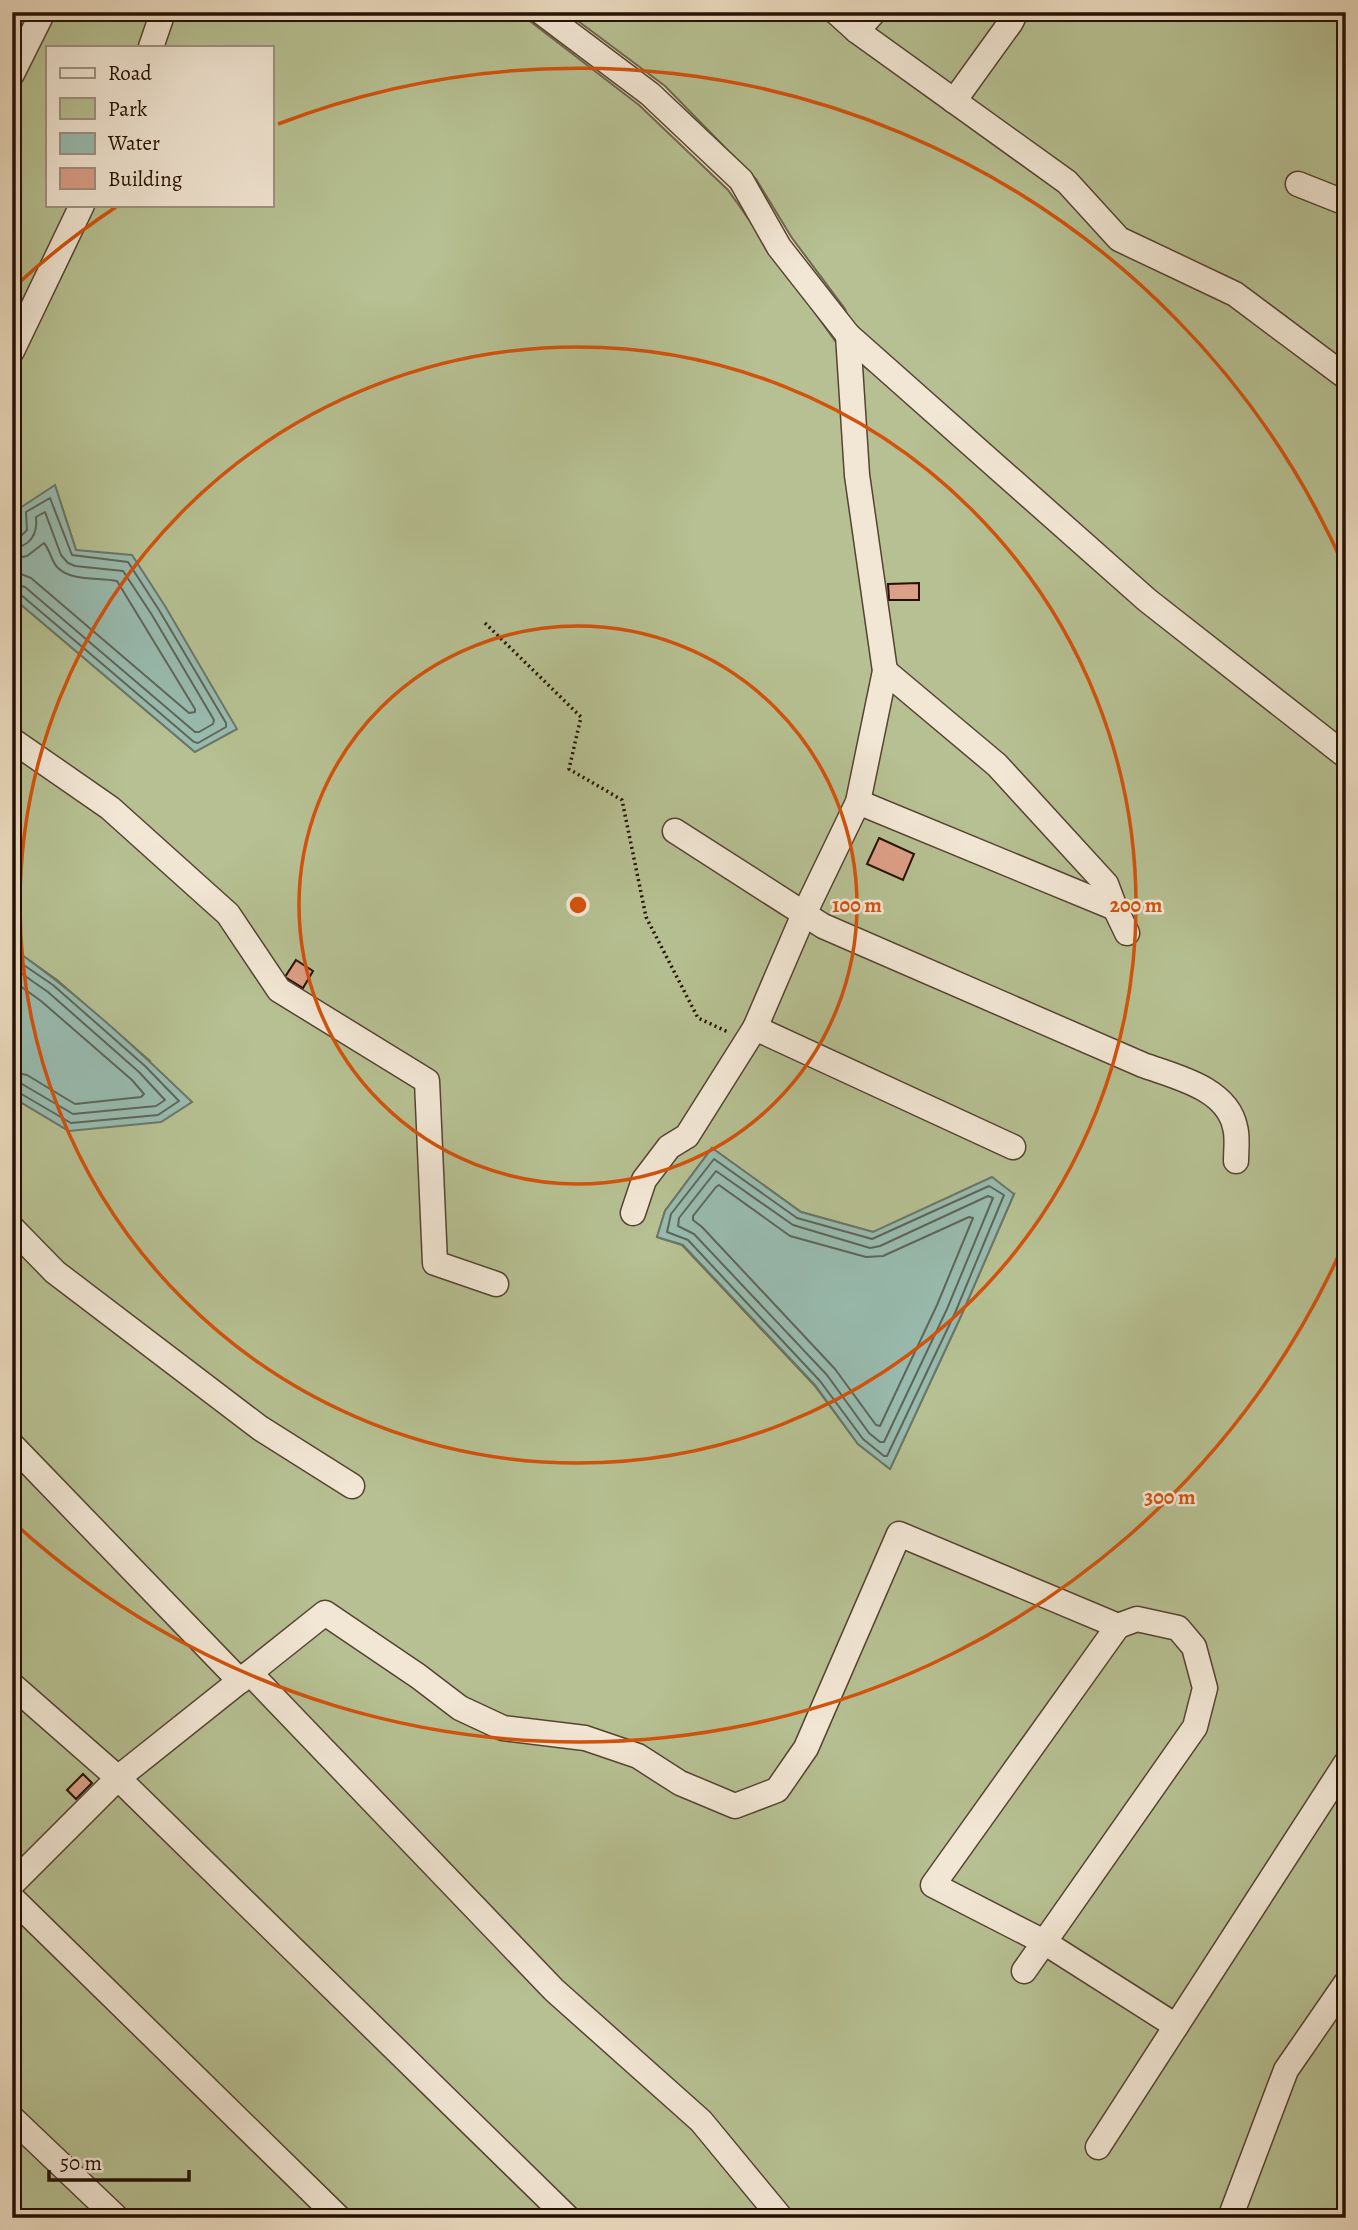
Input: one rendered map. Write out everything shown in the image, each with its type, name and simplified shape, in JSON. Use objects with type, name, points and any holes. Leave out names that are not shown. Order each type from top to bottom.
[{"type":"street","points":[[12,74],[43,12]]},
{"type":"street","points":[[151,46],[163,12]]},
{"type":"street","points":[[541,12],[650,94],[741,180],[779,247],[848,335],[1147,600],[1346,756]]},
{"type":"street","points":[[836,12],[857,31],[1067,182],[1119,239],[1235,294],[1346,377]]},
{"type":"street","points":[[857,31],[874,12]]},
{"type":"street","points":[[954,101],[1016,12]]},
{"type":"street","points":[[1298,184],[1346,203]]},
{"type":"street","points":[[12,351],[82,206]]},
{"type":"street","points":[[633,1213],[643,1180],[670,1147],[687,1136],[751,1034],[804,914],[858,802],[885,671],[857,475],[848,335]]},
{"type":"street","points":[[885,671],[997,765],[1106,884],[1128,933]]},
{"type":"street","points":[[12,740],[110,808],[228,914],[279,990],[427,1082],[435,1263],[496,1284]]},
{"type":"street","points":[[858,802],[1115,908]]},
{"type":"street","points":[[675,831],[823,926],[1143,1065],[1187,1080],[1222,1100],[1235,1127],[1236,1161]]},
{"type":"street","points":[[751,1034],[1013,1147]]},
{"type":"street","points":[[12,1228],[55,1272],[260,1428],[352,1486]]},
{"type":"street","points":[[12,1445],[554,1990],[701,2121],[781,2218]]},
{"type":"street","points":[[12,1884],[118,1778],[325,1614],[418,1676],[460,1708],[503,1728],[585,1738],[638,1756],[680,1783],[734,1806],[777,1790],[806,1748],[899,1534],[1118,1626]]},
{"type":"street","points":[[1024,1971],[1044,1942],[1195,1727],[1205,1688],[1194,1647],[1178,1628],[1138,1619],[1118,1626],[933,1885],[1044,1942],[1176,2026]]},
{"type":"street","points":[[12,1685],[118,1778],[568,2218]]},
{"type":"street","points":[[1098,2147],[1346,1763]]},
{"type":"street","points":[[12,1898],[339,2218]]},
{"type":"street","points":[[1230,2218],[1286,2070],[1346,1983]]},
{"type":"street","points":[[12,2118],[117,2218]]},
{"type":"path","points":[[485,623],[581,717],[569,769],[622,800],[646,918],[698,1018],[751,1034]]},
{"type":"green space","points":[[12,12],[518,12],[639,105],[728,190],[838,345],[866,368],[845,309],[792,238],[756,179],[665,86],[566,12],[1346,12],[1346,2218],[12,2218],[12,1097],[69,1131],[150,1061],[57,980],[12,948],[12,597],[195,752],[76,550],[55,486],[12,535]],"holes":[[[712,1148],[801,1212],[873,1232],[1014,1194],[890,1469],[858,1444],[815,1386],[682,1245],[657,1237],[665,1211]]]},
{"type":"water","points":[[55,485],[76,550],[132,555],[237,729],[195,752],[12,597],[12,535],[21,527],[17,510]]},
{"type":"water","points":[[12,948],[60,983],[105,1021],[192,1102],[161,1122],[69,1131],[12,1097]]},
{"type":"water","points":[[712,1148],[801,1212],[873,1232],[992,1177],[1014,1194],[890,1469],[858,1444],[815,1385],[683,1245],[657,1237],[665,1211]]},
{"type":"building","points":[[919,583],[919,600],[889,600],[888,584]]},
{"type":"building","points":[[879,838],[914,854],[903,880],[867,864]]},
{"type":"building","points":[[296,960],[313,971],[303,988],[285,977]]},
{"type":"building","points":[[83,1774],[92,1783],[76,1799],[67,1790]]}]
